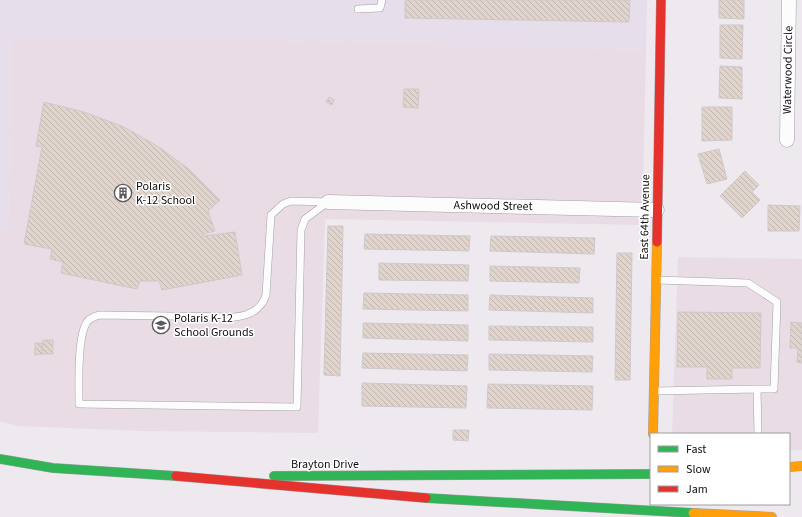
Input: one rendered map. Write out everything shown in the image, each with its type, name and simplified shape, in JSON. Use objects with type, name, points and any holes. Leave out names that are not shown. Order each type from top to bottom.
[{"type":"main road","name":"East 64th Avenue","points":[[653,433],[661,0]]},
{"type":"main road","name":"Brayton Drive","points":[[0,459],[53,468],[176,476],[650,474]]},
{"type":"main road","points":[[790,467],[802,466]]},
{"type":"main road","points":[[176,476],[462,501],[772,517]]},
{"type":"street","name":"Waterwood Circle","points":[[787,140],[789,0]]},
{"type":"street","name":"Ashwood Street","points":[[328,202],[657,210]]},
{"type":"lane","points":[[358,9],[380,8],[382,0]]},
{"type":"lane","points":[[291,201],[328,202],[305,219],[300,230],[297,407],[79,404],[82,337],[88,321],[100,315],[235,317],[245,316],[254,312],[263,304],[266,294],[271,215],[283,204],[291,201]]},
{"type":"lane","points":[[654,391],[774,389],[777,302],[748,283],[656,280]]},
{"type":"lane","points":[[757,389],[758,433]]},
{"type":"shaded area","points":[[0,0],[647,0],[646,50],[160,37],[12,39],[8,230],[0,229]]},
{"type":"shaded area","name":"Polaris K-12 School Grounds","points":[[160,37],[646,50],[642,225],[325,219],[318,433],[143,431],[18,426],[0,421],[0,229],[8,229],[12,39]]},
{"type":"shaded area","points":[[678,257],[802,259],[802,450],[790,450],[790,433],[672,433]]},
{"type":"building","points":[[405,0],[630,0],[629,22],[405,18]]},
{"type":"building","points":[[719,0],[744,0],[744,19],[719,18]]},
{"type":"building","points":[[720,25],[743,25],[742,59],[720,58]]},
{"type":"building","points":[[720,66],[742,67],[742,99],[719,98]]},
{"type":"building","points":[[404,89],[419,89],[418,108],[403,107]]},
{"type":"building","points":[[329,97],[334,100],[332,105],[326,102]]},
{"type":"building","name":"Polaris K-12 School","points":[[44,102],[84,112],[124,127],[159,147],[190,170],[220,200],[208,211],[215,231],[203,234],[204,236],[235,232],[242,275],[162,290],[159,281],[140,281],[137,289],[61,273],[63,262],[50,259],[52,249],[24,244],[42,147],[36,146]]},
{"type":"building","points":[[702,107],[732,107],[732,140],[702,141]]},
{"type":"building","points":[[719,149],[727,179],[707,184],[698,154]]},
{"type":"building","points":[[745,171],[759,185],[752,192],[760,200],[742,218],[720,196]]},
{"type":"building","points":[[768,205],[800,206],[799,231],[768,231]]},
{"type":"building","points":[[328,226],[343,226],[340,376],[324,375]]},
{"type":"building","points":[[365,234],[470,236],[469,251],[364,249]]},
{"type":"building","points":[[491,236],[595,238],[594,254],[490,251]]},
{"type":"building","points":[[617,253],[632,253],[630,380],[615,380]]},
{"type":"building","points":[[379,263],[469,265],[468,281],[379,280]]},
{"type":"building","points":[[490,266],[580,268],[579,283],[490,281]]},
{"type":"building","points":[[364,293],[468,295],[468,311],[363,309]]},
{"type":"building","points":[[490,295],[593,298],[593,313],[489,310]]},
{"type":"building","points":[[678,312],[761,313],[760,368],[732,368],[732,379],[707,379],[707,367],[677,367]]},
{"type":"building","points":[[791,322],[802,323],[802,363],[797,362],[798,348],[790,348]]},
{"type":"building","points":[[363,323],[468,325],[468,341],[363,338]]},
{"type":"building","points":[[489,326],[593,327],[593,342],[489,340]]},
{"type":"building","points":[[43,340],[53,340],[53,354],[42,354]]},
{"type":"building","points":[[35,343],[42,343],[42,354],[35,355]]},
{"type":"building","points":[[363,353],[468,355],[467,371],[362,368]]},
{"type":"building","points":[[489,354],[593,356],[592,372],[489,370]]},
{"type":"building","points":[[362,383],[467,386],[466,408],[362,406]]},
{"type":"building","points":[[488,384],[593,386],[592,410],[487,408]]},
{"type":"building","points":[[453,430],[469,430],[468,441],[453,440]]},
{"type":"traffic: fast","points":[[0,459],[53,468],[176,476]]},
{"type":"traffic: fast","points":[[274,476],[650,474]]},
{"type":"traffic: fast","points":[[426,498],[693,513]]},
{"type":"traffic: slow","points":[[653,433],[657,242]]},
{"type":"traffic: slow","points":[[790,467],[802,466]]},
{"type":"traffic: slow","points":[[693,513],[772,517]]},
{"type":"traffic: jam","points":[[657,242],[661,0]]},
{"type":"traffic: jam","points":[[176,476],[426,498]]},
{"type":"place","name":"Polaris K-12 School","points":[[123,193]]},
{"type":"place","name":"Polaris K-12 School Grounds","points":[[161,325]]}]
